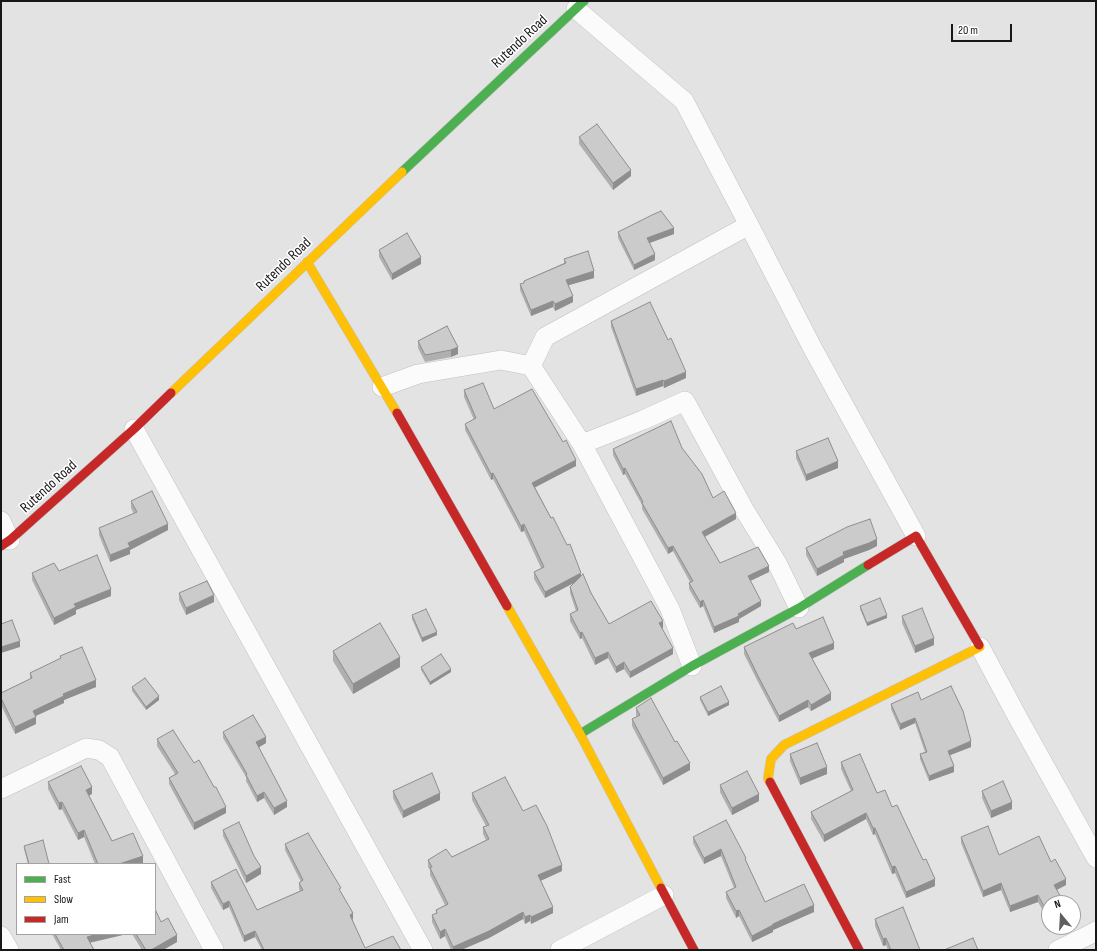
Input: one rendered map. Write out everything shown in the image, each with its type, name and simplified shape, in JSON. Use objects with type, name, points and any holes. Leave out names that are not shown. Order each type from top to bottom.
[{"type":"street","points":[[580,5],[684,101],[749,224],[812,349],[916,536],[980,647],[1096,858]]},
{"type":"street","name":"Rutendo Road","points":[[5,543],[134,429],[307,262],[580,5]]},
{"type":"street","points":[[531,366],[545,337],[749,224]]},
{"type":"street","points":[[307,262],[382,387],[580,734],[694,950]]},
{"type":"street","points":[[382,387],[418,374],[501,360],[531,366],[582,444],[670,609],[692,666]]},
{"type":"street","points":[[582,444],[685,402],[745,511],[777,563],[799,608]]},
{"type":"street","points":[[134,429],[423,950]]},
{"type":"street","points":[[1,522],[5,543]]},
{"type":"street","points":[[580,734],[692,666],[799,608],[916,536]]},
{"type":"street","points":[[859,950],[768,778],[771,759],[784,745],[980,647]]},
{"type":"street","points":[[1,789],[86,748],[99,750],[110,757],[214,950]]},
{"type":"street","points":[[560,950],[664,895]]},
{"type":"street","points":[[1058,950],[1096,931]]},
{"type":"street","points":[[1,936],[9,950]]},
{"type":"building","points":[[597,124],[631,170],[613,183],[579,137]]},
{"type":"building","points":[[661,211],[674,228],[647,238],[655,254],[634,265],[618,232]]},
{"type":"building","points":[[407,233],[421,257],[392,274],[379,250]]},
{"type":"building","points":[[588,251],[594,271],[566,280],[573,296],[555,304],[553,301],[531,310],[520,284],[566,263],[564,259]]},
{"type":"building","points":[[650,302],[668,340],[671,338],[686,372],[664,381],[663,380],[636,389],[611,321]]},
{"type":"building","points":[[447,326],[458,347],[451,350],[425,355],[418,341]]},
{"type":"building","points":[[483,383],[494,409],[532,389],[563,442],[566,440],[576,460],[532,483],[551,518],[553,517],[567,545],[570,544],[581,573],[545,592],[534,572],[544,567],[524,524],[521,526],[493,473],[491,474],[465,424],[476,418],[464,390]]},
{"type":"building","points":[[671,421],[682,448],[702,474],[713,498],[724,491],[736,513],[702,532],[720,563],[758,547],[769,566],[748,576],[761,601],[738,614],[739,616],[714,627],[703,600],[700,602],[689,583],[693,581],[673,546],[668,548],[642,503],[643,502],[625,468],[623,469],[613,449]]},
{"type":"building","points":[[828,438],[838,461],[806,475],[796,451]]},
{"type":"building","points":[[152,491],[168,524],[128,543],[130,547],[110,555],[99,528],[137,512],[131,501]]},
{"type":"building","points":[[870,519],[877,539],[843,552],[844,555],[817,569],[806,548],[847,527]]},
{"type":"building","points":[[97,555],[111,589],[74,604],[76,607],[54,618],[32,573],[54,563],[59,571]]},
{"type":"building","points":[[583,574],[591,593],[609,624],[651,601],[663,621],[659,623],[673,648],[630,672],[624,662],[616,667],[608,652],[595,658],[582,632],[580,633],[570,614],[578,610],[570,587]]},
{"type":"building","points":[[207,581],[214,595],[186,608],[179,593]]},
{"type":"building","points":[[880,598],[887,615],[867,623],[860,606]]},
{"type":"building","points":[[922,608],[934,638],[915,646],[902,616]]},
{"type":"building","points":[[426,609],[437,632],[422,638],[412,615]]},
{"type":"building","points":[[823,617],[834,643],[809,653],[831,693],[811,705],[808,700],[779,716],[744,647],[793,623],[796,629]]},
{"type":"building","points":[[12,620],[20,641],[1,647],[1,624]]},
{"type":"building","points":[[380,623],[400,657],[353,684],[333,651]]},
{"type":"building","points":[[82,647],[96,680],[63,694],[64,696],[33,711],[36,717],[15,727],[1,698],[1,693],[32,678],[30,673],[61,658],[60,656]]},
{"type":"building","points":[[441,654],[451,669],[430,682],[421,667]]},
{"type":"building","points":[[145,678],[159,696],[146,707],[132,687]]},
{"type":"building","points":[[721,686],[729,702],[708,712],[700,697]]},
{"type":"building","points":[[951,686],[963,711],[971,741],[948,751],[954,766],[929,776],[920,754],[927,752],[915,718],[900,724],[891,704],[918,692],[921,700]]},
{"type":"building","points":[[651,698],[675,742],[677,741],[690,763],[663,778],[632,719],[640,715],[636,708]]},
{"type":"building","points":[[253,715],[266,737],[256,742],[287,801],[274,808],[264,792],[257,796],[246,775],[247,774],[223,732]]},
{"type":"building","points":[[173,730],[194,763],[199,760],[214,787],[216,787],[226,807],[194,823],[169,778],[178,773],[157,739]]},
{"type":"building","points":[[817,743],[827,767],[800,778],[790,754]]},
{"type":"building","points":[[860,754],[877,793],[885,790],[892,807],[897,805],[923,860],[926,859],[935,879],[906,892],[895,866],[892,867],[875,828],[873,828],[866,813],[824,835],[811,812],[853,790],[841,762]]},
{"type":"building","points":[[81,766],[92,787],[86,790],[112,841],[133,833],[143,856],[122,863],[98,863],[84,830],[78,833],[62,802],[59,803],[48,782]]},
{"type":"building","points":[[747,771],[759,794],[732,808],[720,785]]},
{"type":"building","points":[[432,773],[440,793],[403,811],[393,791]]},
{"type":"building","points":[[505,777],[523,811],[536,805],[547,826],[562,865],[538,875],[553,907],[531,917],[530,915],[525,917],[523,912],[489,931],[453,947],[445,929],[440,932],[432,915],[437,913],[436,910],[448,904],[430,868],[432,867],[428,860],[446,849],[452,857],[489,839],[483,827],[489,825],[472,793]]},
{"type":"building","points":[[1003,781],[1012,802],[991,811],[982,791]]},
{"type":"building","points":[[726,820],[746,858],[745,859],[765,902],[804,884],[814,905],[773,924],[752,936],[739,910],[736,911],[726,892],[736,887],[721,849],[704,858],[693,837]]},
{"type":"building","points":[[239,822],[254,856],[261,867],[246,876],[223,830]]},
{"type":"building","points":[[988,826],[999,855],[1039,836],[1051,862],[1055,859],[1066,879],[1054,885],[1060,895],[1041,895],[1041,901],[1038,895],[1010,906],[1001,883],[983,891],[961,837]]},
{"type":"building","points":[[308,833],[341,888],[339,889],[353,913],[350,915],[365,948],[393,936],[401,950],[264,950],[255,931],[244,936],[229,901],[223,904],[211,882],[236,869],[257,910],[303,890],[299,883],[303,880],[285,844]]},
{"type":"building","points":[[43,840],[49,863],[29,863],[24,846]]},
{"type":"building","points":[[903,907],[920,950],[891,950],[886,938],[883,939],[875,919]]},
{"type":"building","points":[[156,911],[161,922],[168,918],[177,935],[151,950],[146,950],[137,935],[156,935]]},
{"type":"building","points":[[56,935],[94,935],[87,937],[94,950],[64,950]]},
{"type":"building","points":[[973,938],[978,950],[944,950]]},
{"type":"traffic: fast","points":[[402,172],[584,1]]},
{"type":"traffic: fast","points":[[580,734],[692,666],[799,608],[868,565]]},
{"type":"traffic: slow","points":[[171,393],[402,172]]},
{"type":"traffic: slow","points":[[307,262],[397,413]]},
{"type":"traffic: slow","points":[[507,606],[580,734],[661,888]]},
{"type":"traffic: slow","points":[[770,782],[768,778],[771,759],[784,745],[980,647],[979,645]]},
{"type":"traffic: jam","points":[[1,546],[10,540],[134,429],[171,393]]},
{"type":"traffic: jam","points":[[397,413],[507,606]]},
{"type":"traffic: jam","points":[[868,565],[916,536],[979,645]]},
{"type":"traffic: jam","points":[[770,782],[859,950]]},
{"type":"traffic: jam","points":[[661,888],[694,950]]}]
